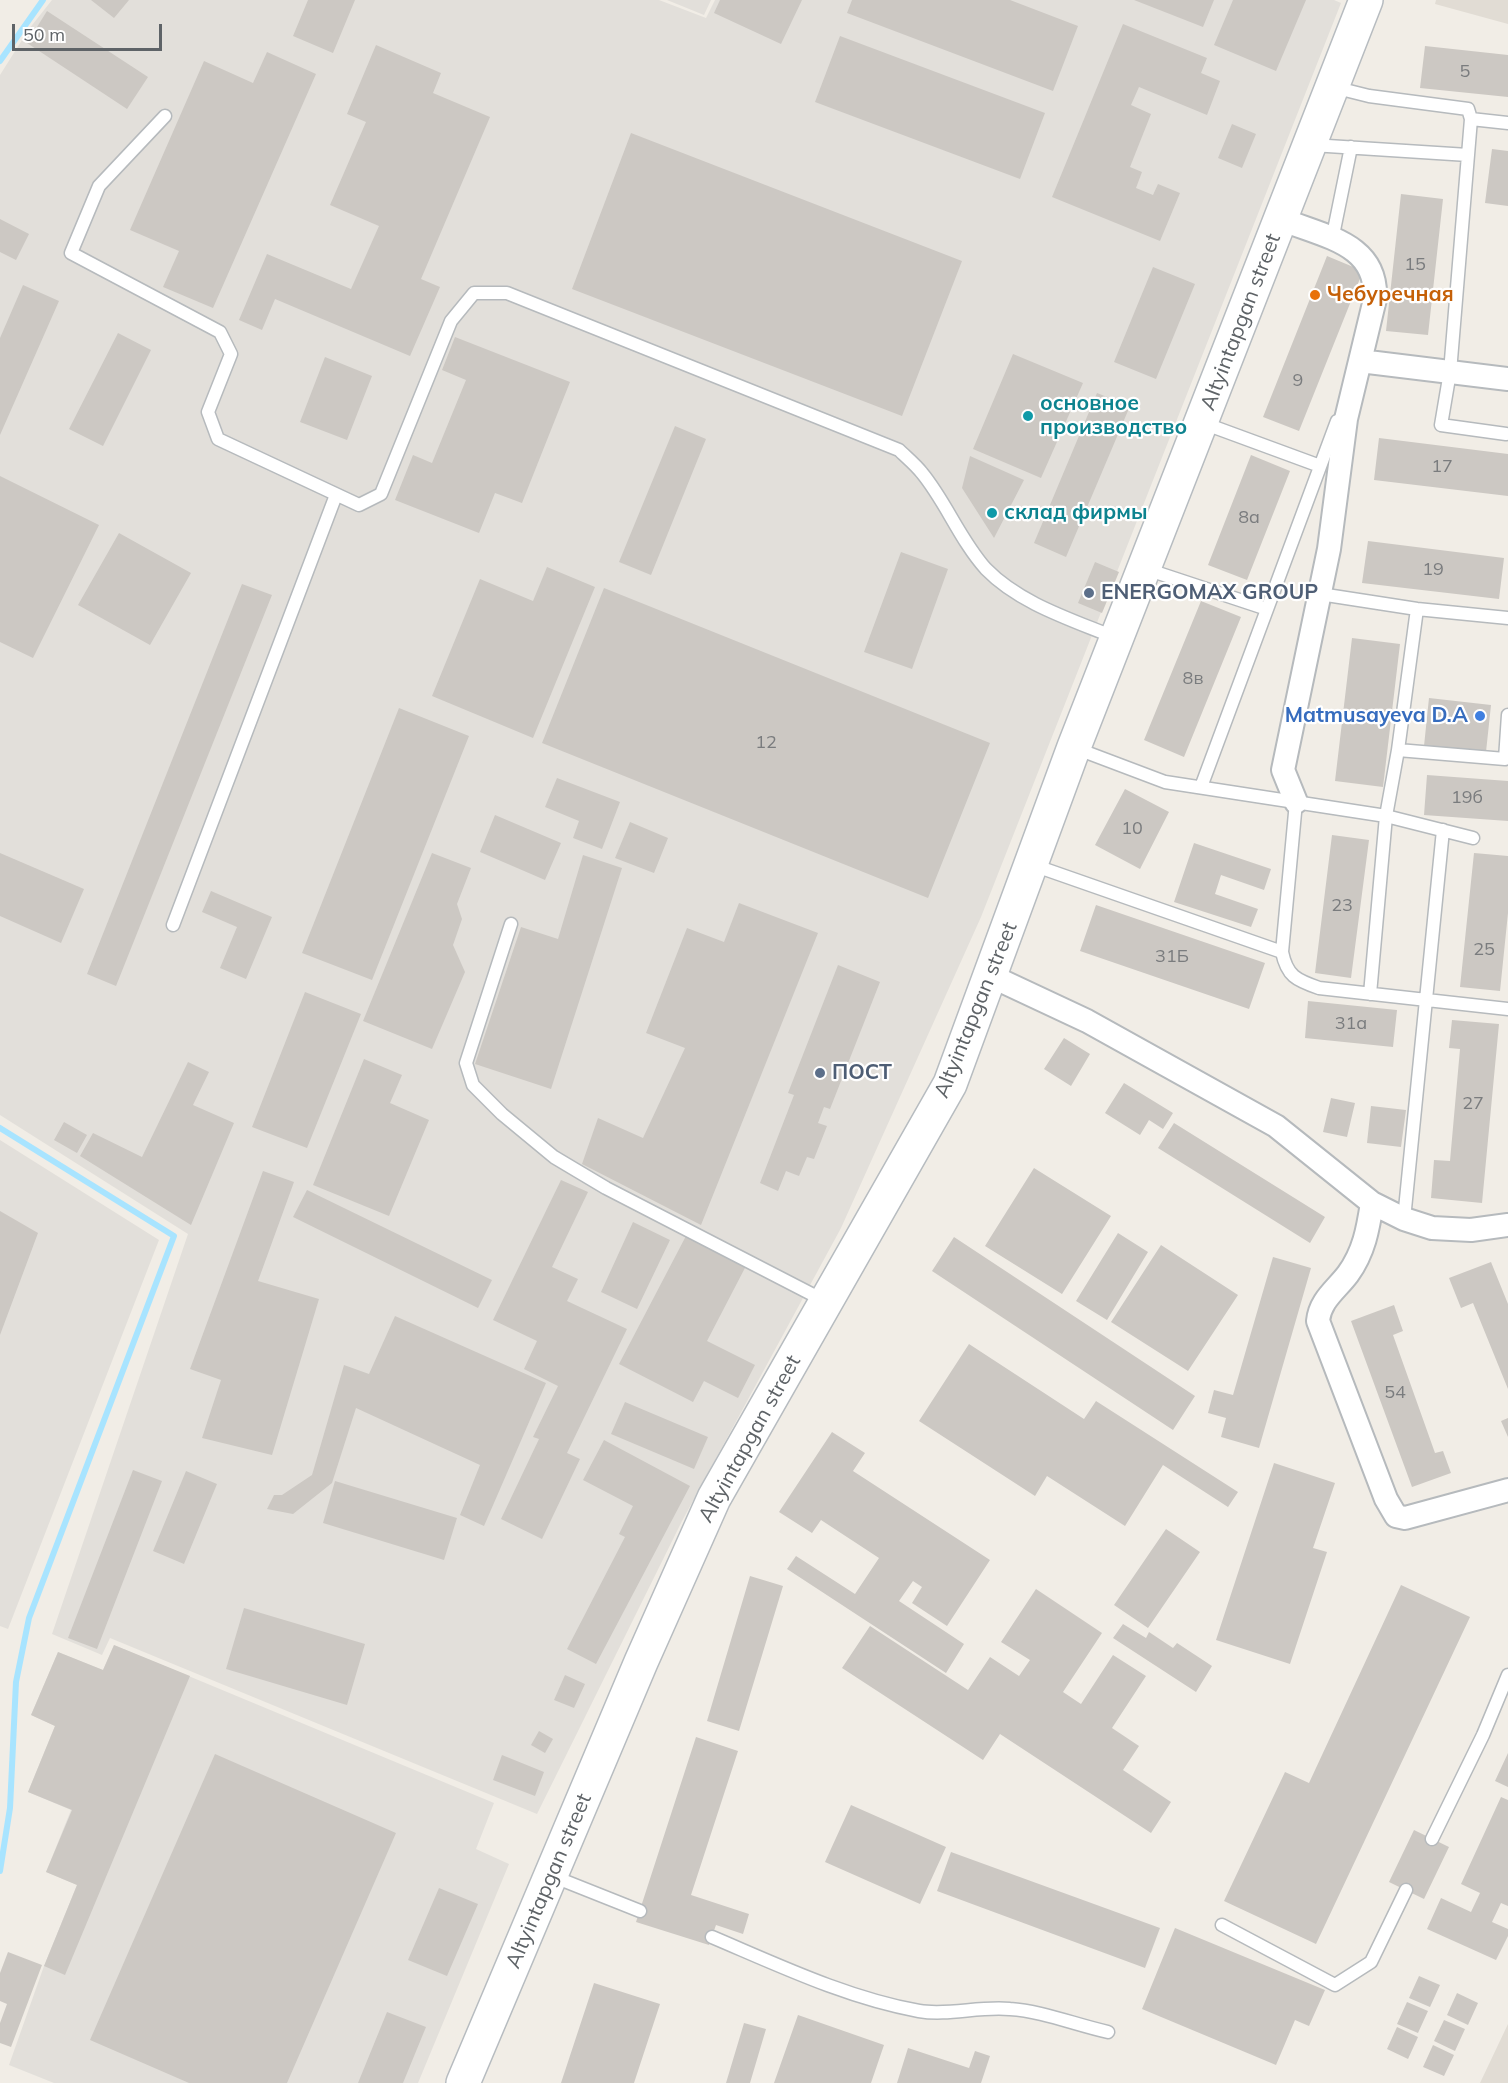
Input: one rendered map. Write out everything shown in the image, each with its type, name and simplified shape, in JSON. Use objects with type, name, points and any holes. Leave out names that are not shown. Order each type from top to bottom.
[{"type":"street","name":"Altyintapgan street","points":[[464,2083],[641,1662],[714,1498],[950,1084],[992,976],[1074,747],[1366,0]]},
{"type":"street","points":[[1281,219],[1357,250],[1370,264],[1376,281],[1375,299],[1347,419],[1329,549],[1283,770],[1296,802]]},
{"type":"street","points":[[1360,362],[1508,379]]},
{"type":"street","points":[[992,976],[1087,1021],[1276,1126],[1372,1203],[1404,1219],[1432,1228],[1471,1230],[1508,1225]]},
{"type":"street","points":[[1372,1203],[1367,1239],[1348,1273],[1319,1310],[1318,1321],[1386,1499],[1396,1516],[1405,1518],[1508,1490]]},
{"type":"lane","points":[[1332,87],[1369,96],[1468,109],[1471,119],[1450,372],[1441,425],[1506,434]]},
{"type":"lane","points":[[165,116],[126,160],[99,186],[71,253],[220,332],[231,354],[208,412],[218,439],[359,505],[381,494],[451,321],[474,293],[507,293],[899,450],[923,473],[958,531],[987,569],[1011,588],[1043,607],[1118,638]]},
{"type":"lane","points":[[1471,119],[1508,123]]},
{"type":"lane","points":[[1310,145],[1468,155]]},
{"type":"lane","points":[[1332,240],[1352,147]]},
{"type":"lane","points":[[1201,787],[1337,421],[1347,419]]},
{"type":"lane","points":[[1202,422],[1320,466]]},
{"type":"lane","points":[[173,925],[336,495]]},
{"type":"lane","points":[[1145,568],[1267,609]]},
{"type":"lane","points":[[1320,594],[1417,609],[1508,618]]},
{"type":"lane","points":[[1370,994],[1386,816],[1398,750],[1417,609]]},
{"type":"lane","points":[[1398,750],[1505,759],[1508,716]]},
{"type":"lane","points":[[1074,747],[1165,782],[1386,816],[1473,838]]},
{"type":"lane","points":[[1296,802],[1282,952],[1285,969],[1300,982],[1319,988],[1508,1009]]},
{"type":"lane","points":[[1404,1219],[1428,1000],[1443,830]]},
{"type":"lane","points":[[1032,865],[1282,952]]},
{"type":"lane","points":[[511,924],[466,1063],[473,1085],[502,1114],[554,1156],[606,1188],[826,1301]]},
{"type":"lane","points":[[1432,1839],[1483,1735],[1508,1675]]},
{"type":"lane","points":[[551,1875],[640,1911]]},
{"type":"lane","points":[[1222,1925],[1335,1985],[1371,1962],[1406,1890]]},
{"type":"lane","points":[[712,1936],[767,1960],[873,2000],[917,2011],[937,2014],[958,2009],[1011,2009],[1108,2032]]},
{"type":"shaded area","points":[[52,0],[659,0],[706,18],[715,0],[1334,0],[1341,3],[981,917],[841,1228],[682,1521],[537,1814],[110,1638],[102,1655],[52,1634],[188,1234],[0,1115],[0,75],[29,29]]},
{"type":"shaded area","points":[[667,0],[711,0],[704,15]]},
{"type":"shaded area","points":[[1436,0],[1508,0],[1508,24],[1435,4]]},
{"type":"shaded area","points":[[0,1140],[159,1240],[8,1629],[0,1626]]},
{"type":"shaded area","points":[[114,1645],[494,1803],[476,1849],[509,1864],[418,2083],[54,2083],[9,2065],[44,1966],[77,1885],[46,1872],[71,1810],[28,1792],[55,1726],[31,1715],[58,1652],[103,1670]]},
{"type":"shaded area","points":[[1508,2024],[1508,2083],[1480,2083]]},
{"type":"building","points":[[91,0],[129,0],[114,18]]},
{"type":"building","points":[[308,0],[355,0],[333,53],[293,36]]},
{"type":"building","points":[[720,0],[802,0],[781,44],[714,13]]},
{"type":"building","points":[[852,0],[1010,0],[1078,26],[1053,91],[847,13]]},
{"type":"building","points":[[1134,0],[1214,0],[1203,27]]},
{"type":"building","points":[[1233,0],[1306,0],[1276,71],[1214,45]]},
{"type":"building","points":[[47,11],[148,77],[127,109],[27,43]]},
{"type":"building","points":[[1123,24],[1207,58],[1201,73],[1220,81],[1207,115],[1139,87],[1131,105],[1151,114],[1130,167],[1142,172],[1136,188],[1153,195],[1158,184],[1180,193],[1160,241],[1052,197]]},
{"type":"building","points":[[840,36],[1045,113],[1020,179],[815,102]]},
{"type":"building","points":[[376,45],[441,73],[433,93],[490,117],[421,279],[440,287],[410,356],[275,299],[262,330],[239,320],[267,254],[351,289],[379,226],[330,205],[366,122],[347,114]]},
{"type":"building","points":[[1425,46],[1508,55],[1508,97],[1420,88]]},
{"type":"building","points":[[267,52],[316,74],[213,308],[163,287],[179,251],[130,230],[204,61],[253,83]]},
{"type":"building","points":[[1232,124],[1256,134],[1242,168],[1218,158]]},
{"type":"building","points":[[631,133],[962,261],[902,416],[572,289]]},
{"type":"building","points":[[1492,149],[1508,151],[1508,206],[1485,203]]},
{"type":"building","points":[[1401,194],[1443,199],[1428,335],[1386,331]]},
{"type":"building","points":[[0,219],[29,234],[16,260],[0,252]]},
{"type":"building","points":[[1327,256],[1363,271],[1299,431],[1263,417]]},
{"type":"building","points":[[1153,267],[1195,284],[1156,379],[1114,362]]},
{"type":"building","points":[[23,285],[59,301],[0,435],[0,338]]},
{"type":"building","points":[[118,333],[151,350],[103,446],[69,429]]},
{"type":"building","points":[[455,337],[570,382],[522,503],[495,493],[479,533],[395,500],[413,455],[432,463],[466,380],[442,370]]},
{"type":"building","name":"основное производство","points":[[1013,354],[1083,383],[1041,478],[973,449]]},
{"type":"building","points":[[325,357],[372,376],[347,440],[300,422]]},
{"type":"building","points":[[1097,393],[1130,406],[1066,557],[1034,543]]},
{"type":"building","points":[[675,426],[706,439],[651,575],[619,562]]},
{"type":"building","points":[[1379,438],[1508,454],[1508,496],[1374,480]]},
{"type":"building","points":[[1251,455],[1290,471],[1247,580],[1208,565]]},
{"type":"building","name":"склад фирмы","points":[[970,456],[1024,480],[994,538],[962,488]]},
{"type":"building","points":[[0,476],[99,525],[33,658],[0,642]]},
{"type":"building","points":[[119,533],[191,573],[150,645],[78,605]]},
{"type":"building","points":[[1368,541],[1504,558],[1499,599],[1362,583]]},
{"type":"building","points":[[901,552],[948,569],[912,669],[864,652]]},
{"type":"building","points":[[1095,562],[1119,572],[1102,613],[1078,603]]},
{"type":"building","points":[[547,567],[595,587],[533,738],[432,696],[480,579],[533,601]]},
{"type":"building","points":[[242,584],[272,595],[116,986],[87,974]]},
{"type":"building","points":[[604,588],[990,743],[928,898],[542,743]]},
{"type":"building","points":[[1201,601],[1241,617],[1184,757],[1144,740]]},
{"type":"building","points":[[1352,638],[1400,644],[1383,787],[1335,781]]},
{"type":"building","points":[[1429,698],[1491,705],[1486,752],[1424,746]]},
{"type":"building","points":[[399,708],[469,736],[372,980],[302,953]]},
{"type":"building","points":[[1427,775],[1508,781],[1508,821],[1424,815]]},
{"type":"building","points":[[557,778],[620,802],[602,849],[573,838],[579,821],[545,807]]},
{"type":"building","points":[[1125,789],[1169,812],[1140,869],[1095,845]]},
{"type":"building","points":[[495,815],[561,843],[545,880],[480,852]]},
{"type":"building","points":[[630,822],[668,838],[654,873],[615,858]]},
{"type":"building","points":[[1332,835],[1369,840],[1351,978],[1315,973]]},
{"type":"building","points":[[1194,843],[1271,869],[1264,890],[1221,875],[1215,894],[1258,909],[1251,927],[1174,902]]},
{"type":"building","points":[[0,853],[84,889],[61,943],[0,916]]},
{"type":"building","points":[[432,853],[471,868],[457,904],[462,919],[453,945],[465,972],[432,1049],[363,1021]]},
{"type":"building","points":[[1474,853],[1508,856],[1508,913],[1500,991],[1460,987]]},
{"type":"building","points":[[583,855],[622,868],[551,1089],[475,1064],[521,927],[558,939]]},
{"type":"building","points":[[211,891],[272,917],[246,979],[220,968],[237,927],[202,912]]},
{"type":"building","points":[[739,903],[818,933],[701,1225],[582,1164],[598,1118],[643,1138],[685,1048],[646,1033],[687,928],[724,942]]},
{"type":"building","points":[[1096,905],[1265,963],[1249,1009],[1080,951]]},
{"type":"building","points":[[838,965],[880,982],[830,1109],[824,1107],[818,1123],[827,1126],[814,1159],[807,1157],[799,1176],[786,1171],[778,1191],[760,1183],[794,1095],[788,1093]]},
{"type":"building","points":[[305,992],[361,1014],[307,1148],[252,1127]]},
{"type":"building","points":[[1308,1001],[1397,1010],[1393,1047],[1305,1038]]},
{"type":"building","points":[[1452,1020],[1499,1024],[1482,1203],[1431,1198],[1434,1160],[1450,1161],[1460,1049],[1449,1048]]},
{"type":"building","points":[[1064,1038],[1090,1054],[1071,1086],[1044,1069]]},
{"type":"building","points":[[364,1059],[402,1075],[390,1103],[429,1120],[389,1216],[313,1185]]},
{"type":"building","points":[[188,1062],[209,1072],[193,1105],[234,1123],[191,1225],[80,1156],[93,1133],[142,1157]]},
{"type":"building","points":[[1124,1083],[1173,1113],[1163,1129],[1149,1120],[1140,1135],[1105,1113]]},
{"type":"building","points":[[1331,1098],[1355,1103],[1347,1137],[1323,1132]]},
{"type":"building","points":[[1371,1106],[1406,1110],[1401,1147],[1367,1143]]},
{"type":"building","points":[[64,1122],[87,1135],[77,1153],[54,1140]]},
{"type":"building","points":[[1174,1123],[1325,1217],[1310,1243],[1158,1148]]},
{"type":"building","points":[[1034,1168],[1111,1216],[1062,1294],[985,1246]]},
{"type":"building","points":[[263,1171],[294,1182],[258,1281],[319,1299],[272,1455],[202,1438],[221,1380],[190,1369]]},
{"type":"building","points":[[561,1180],[588,1192],[552,1267],[578,1279],[567,1301],[627,1329],[567,1453],[580,1459],[542,1539],[501,1519],[539,1439],[533,1437],[558,1386],[524,1369],[537,1341],[493,1320]]},
{"type":"building","points":[[307,1190],[492,1280],[478,1308],[293,1217]]},
{"type":"building","points":[[0,1211],[38,1233],[0,1335]]},
{"type":"building","points":[[633,1222],[670,1240],[637,1309],[601,1292]]},
{"type":"building","points":[[1118,1233],[1148,1252],[1107,1320],[1076,1301]]},
{"type":"building","points":[[687,1234],[747,1264],[707,1341],[755,1365],[738,1398],[704,1381],[693,1402],[619,1364]]},
{"type":"building","points":[[954,1237],[1195,1396],[1173,1430],[932,1271]]},
{"type":"building","points":[[1161,1245],[1238,1295],[1188,1371],[1111,1322]]},
{"type":"building","points":[[1273,1257],[1311,1268],[1259,1448],[1221,1437],[1226,1418],[1208,1413],[1214,1390],[1233,1395]]},
{"type":"building","points":[[1491,1262],[1508,1304],[1508,1389],[1473,1303],[1461,1308],[1449,1278]]},
{"type":"building","points":[[1394,1305],[1403,1331],[1393,1335],[1435,1453],[1443,1451],[1451,1473],[1412,1487],[1351,1321]]},
{"type":"building","points":[[395,1316],[546,1383],[484,1526],[460,1515],[480,1465],[356,1408],[332,1483],[293,1514],[267,1509],[274,1495],[282,1495],[312,1475],[344,1365],[369,1374]]},
{"type":"building","points":[[969,1344],[1084,1419],[1096,1401],[1238,1492],[1228,1507],[1163,1465],[1125,1526],[1047,1476],[1035,1496],[919,1421]]},
{"type":"building","points":[[625,1402],[708,1437],[694,1469],[611,1434]]},
{"type":"building","points":[[1508,1418],[1508,1437],[1501,1421]]},
{"type":"building","points":[[832,1432],[865,1453],[853,1471],[990,1560],[947,1626],[912,1603],[922,1587],[913,1581],[899,1601],[964,1644],[946,1673],[787,1569],[796,1556],[855,1594],[879,1558],[821,1520],[812,1533],[779,1512]]},
{"type":"building","points":[[604,1440],[690,1486],[596,1664],[567,1649],[625,1537],[619,1534],[633,1506],[583,1480]]},
{"type":"building","points":[[1274,1463],[1335,1483],[1313,1548],[1327,1552],[1290,1664],[1216,1640]]},
{"type":"building","points":[[133,1470],[162,1481],[97,1649],[68,1638]]},
{"type":"building","points":[[186,1471],[217,1484],[184,1564],[153,1551]]},
{"type":"building","points":[[335,1481],[457,1518],[444,1560],[323,1523]]},
{"type":"building","points":[[1166,1529],[1200,1552],[1148,1628],[1114,1605]]},
{"type":"building","points":[[750,1576],[783,1586],[739,1731],[707,1721]]},
{"type":"building","points":[[1401,1585],[1470,1617],[1316,1944],[1224,1901],[1285,1772],[1309,1783]]},
{"type":"building","points":[[1036,1589],[1102,1633],[1063,1692],[1081,1704],[1113,1655],[1146,1676],[1112,1728],[1139,1746],[1123,1770],[1171,1802],[1151,1833],[1000,1734],[983,1760],[842,1668],[870,1626],[968,1690],[990,1657],[1019,1676],[1030,1660],[1001,1642]]},
{"type":"building","points":[[244,1608],[365,1644],[347,1705],[226,1669]]},
{"type":"building","points":[[1123,1624],[1146,1638],[1149,1632],[1173,1648],[1177,1643],[1212,1666],[1196,1692],[1113,1638]]},
{"type":"building","points":[[114,1645],[190,1676],[65,1975],[44,1966],[77,1885],[46,1872],[72,1810],[28,1792],[55,1726],[31,1715],[58,1652],[103,1670]]},
{"type":"building","points":[[565,1675],[585,1684],[574,1708],[554,1700]]},
{"type":"building","points":[[539,1731],[553,1739],[545,1753],[531,1745]]},
{"type":"building","points":[[696,1737],[738,1751],[691,1895],[749,1914],[743,1934],[716,1925],[709,1945],[636,1922]]},
{"type":"building","points":[[1508,1753],[1508,1787],[1495,1781]]},
{"type":"building","points":[[215,1754],[396,1833],[287,2083],[189,2083],[90,2040]]},
{"type":"building","points":[[502,1755],[544,1772],[535,1796],[493,1780]]},
{"type":"building","points":[[1501,1797],[1508,1800],[1508,1906],[1501,1903],[1492,1922],[1508,1929],[1508,1936],[1496,1960],[1427,1929],[1441,1898],[1471,1912],[1480,1893],[1461,1884]]},
{"type":"building","points":[[851,1805],[946,1847],[920,1904],[825,1862]]},
{"type":"building","points":[[1414,1830],[1449,1847],[1424,1899],[1389,1882]]},
{"type":"building","points":[[951,1852],[1160,1928],[1145,1968],[937,1891]]},
{"type":"building","points":[[439,1888],[478,1904],[447,1976],[408,1960]]},
{"type":"building","points":[[1175,1928],[1325,1990],[1309,2026],[1295,2020],[1276,2065],[1142,2009]]},
{"type":"building","points":[[8,1952],[42,1965],[11,2047],[0,2043],[0,2023],[7,2004],[0,2001],[0,1973]]},
{"type":"building","points":[[1419,1976],[1440,1985],[1430,2007],[1409,1998]]},
{"type":"building","points":[[594,1983],[660,2004],[634,2083],[561,2083]]},
{"type":"building","points":[[1457,1993],[1478,2003],[1468,2025],[1447,2015]]},
{"type":"building","points":[[1407,2002],[1428,2011],[1418,2033],[1397,2024]]},
{"type":"building","points":[[387,2012],[426,2027],[403,2083],[358,2083]]},
{"type":"building","points":[[798,2015],[884,2045],[871,2083],[774,2083]]},
{"type":"building","points":[[1444,2020],[1465,2029],[1455,2051],[1434,2041]]},
{"type":"building","points":[[744,2023],[766,2029],[750,2083],[726,2083]]},
{"type":"building","points":[[1397,2027],[1418,2037],[1408,2059],[1387,2049]]},
{"type":"building","points":[[1433,2045],[1454,2055],[1444,2076],[1423,2067]]},
{"type":"building","points":[[908,2048],[969,2068],[975,2051],[990,2056],[981,2083],[897,2083]]},
{"type":"waterway","points":[[0,61],[43,0]]},
{"type":"waterway","points":[[0,1128],[174,1236],[29,1618],[16,1682],[10,1808],[0,1871]]},
{"type":"place","name":"Чебуречная","points":[[1315,295]]},
{"type":"place","name":"основное производство","points":[[1028,416]]},
{"type":"place","name":"склад фирмы","points":[[992,513]]},
{"type":"place","name":"ENERGOMAX GROUP","points":[[1089,593]]},
{"type":"place","name":"Matmusayeva D.A","points":[[1480,716]]},
{"type":"place","name":"ПОСТ","points":[[820,1073]]}]
